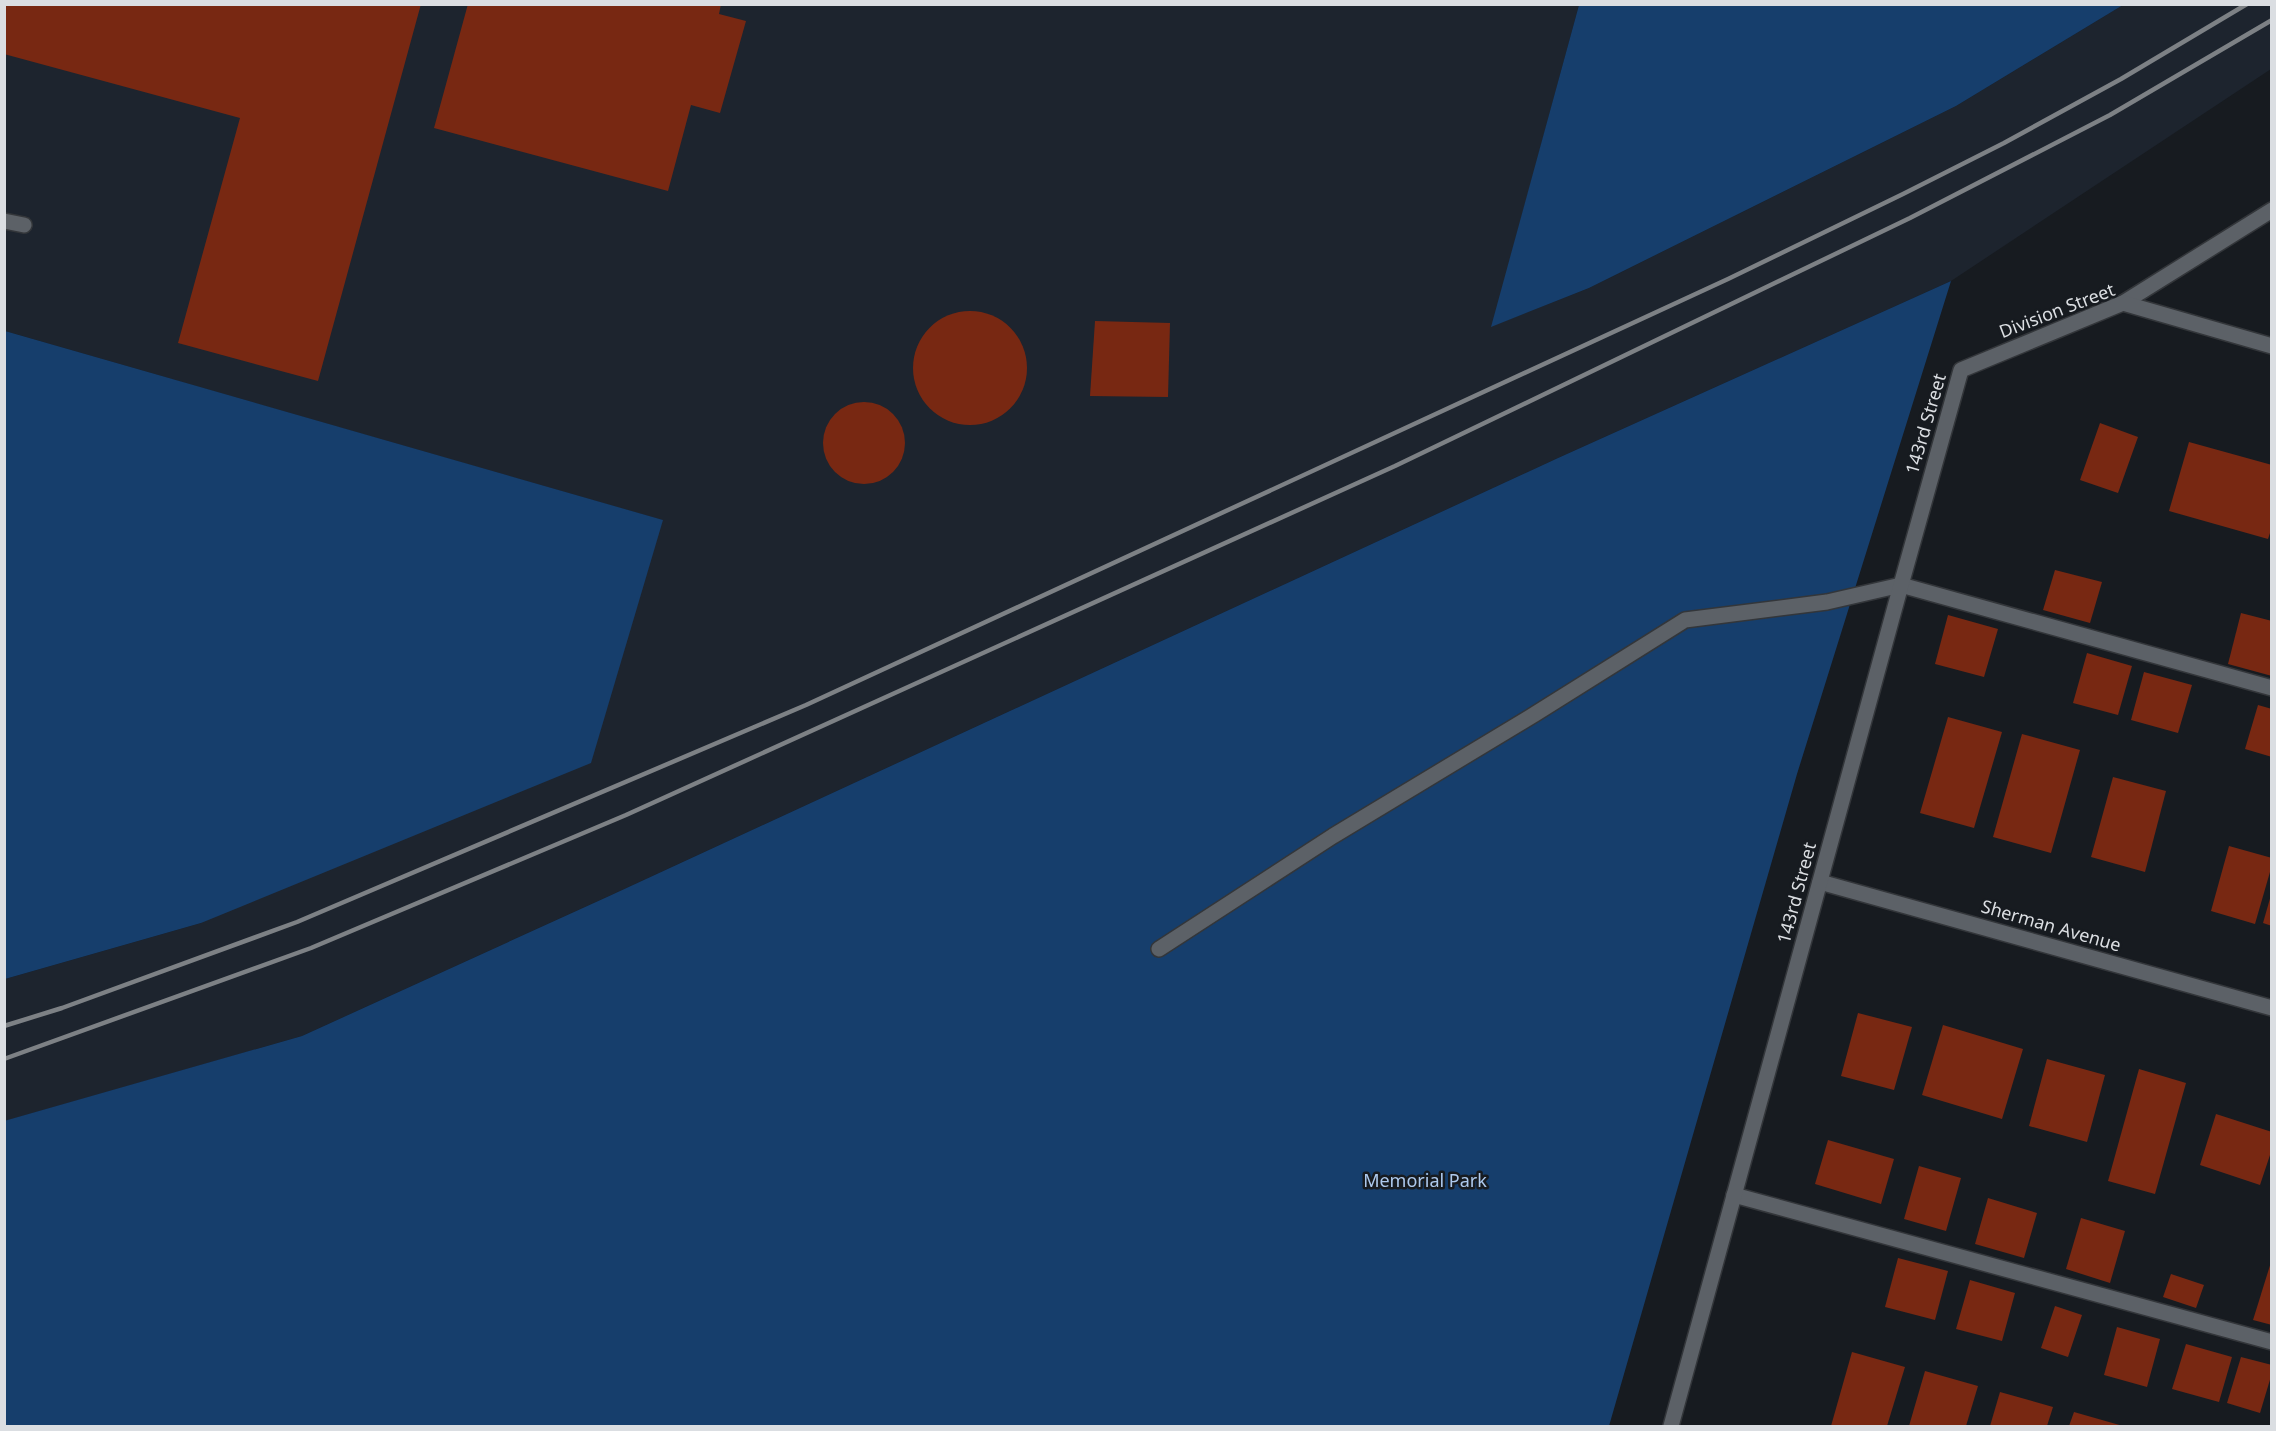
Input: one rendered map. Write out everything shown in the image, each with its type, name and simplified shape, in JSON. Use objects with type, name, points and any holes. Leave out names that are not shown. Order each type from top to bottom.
[{"type":"street","points":[[2123,303],[2271,210]]},
{"type":"street","points":[[4,221],[24,225]]},
{"type":"street","name":"Division Street","points":[[1961,370],[2123,303],[2271,346]]},
{"type":"street","name":"143rd Street","points":[[1671,1426],[1961,370]]},
{"type":"street","points":[[1159,949],[1333,836],[1685,620],[1827,602],[1901,585],[2271,688]]},
{"type":"street","name":"Sherman Avenue","points":[[1820,882],[2271,1008]]},
{"type":"street","points":[[1734,1195],[2271,1342]]},
{"type":"shaded area","points":[[5,5],[1579,5],[1492,326],[1589,288],[1956,106],[2123,5],[2271,5],[2271,69],[1951,281],[1558,458],[302,1036],[5,1121],[5,979],[201,923],[662,520],[5,331]]},
{"type":"green space","points":[[1579,4],[2123,5],[1956,106],[1589,288],[1491,327]]},
{"type":"green space","name":"Memorial Park","points":[[1951,281],[1797,774],[1609,1426],[5,1426],[4,1121],[302,1036],[1558,458]]},
{"type":"green space","points":[[5,331],[663,520],[591,763],[201,923],[5,979]]},
{"type":"building","points":[[4,4],[421,4],[318,381],[178,343],[240,118],[4,54]]},
{"type":"building","points":[[468,4],[721,4],[719,14],[746,21],[720,113],[691,105],[668,191],[434,128]]},
{"type":"building","points":[[970,311],[992,315],[1010,328],[1023,346],[1027,368],[1023,390],[1010,408],[992,421],[970,425],[948,421],[930,408],[917,390],[913,368],[917,346],[930,328],[948,315]]},
{"type":"building","points":[[1095,321],[1170,323],[1168,397],[1090,396]]},
{"type":"building","points":[[856,402],[872,402],[887,409],[898,420],[905,435],[902,459],[893,472],[872,484],[856,484],[841,477],[830,466],[823,451],[823,435],[830,420],[841,409]]},
{"type":"building","points":[[2100,423],[2138,437],[2118,493],[2080,480]]},
{"type":"building","points":[[2189,442],[2272,465],[2272,527],[2268,539],[2169,511]]},
{"type":"building","points":[[2055,570],[2102,582],[2090,623],[2043,610]]},
{"type":"building","points":[[2241,613],[2272,621],[2272,676],[2228,664]]},
{"type":"building","points":[[1948,615],[1998,629],[1984,677],[1935,664]]},
{"type":"building","points":[[2087,653],[2132,666],[2118,715],[2073,703]]},
{"type":"building","points":[[2144,672],[2192,685],[2178,733],[2131,720]]},
{"type":"building","points":[[2258,705],[2272,709],[2272,757],[2245,749]]},
{"type":"building","points":[[1948,717],[2002,732],[1974,828],[1920,813]]},
{"type":"building","points":[[2022,734],[2080,750],[2051,853],[1993,837]]},
{"type":"building","points":[[2113,777],[2166,791],[2145,872],[2091,857]]},
{"type":"building","points":[[2229,846],[2272,858],[2255,924],[2211,911]]},
{"type":"building","points":[[2272,895],[2272,926],[2263,923]]},
{"type":"building","points":[[1858,1013],[1912,1027],[1894,1090],[1841,1076]]},
{"type":"building","points":[[1943,1025],[2023,1049],[2002,1119],[1922,1095]]},
{"type":"building","points":[[2047,1059],[2105,1075],[2087,1142],[2029,1126]]},
{"type":"building","points":[[2139,1069],[2186,1083],[2155,1194],[2108,1181]]},
{"type":"building","points":[[2216,1114],[2272,1132],[2272,1149],[2260,1185],[2200,1165]]},
{"type":"building","points":[[1828,1140],[1894,1159],[1881,1204],[1815,1184]]},
{"type":"building","points":[[1919,1166],[1961,1178],[1946,1231],[1904,1219]]},
{"type":"building","points":[[1988,1198],[2037,1213],[2024,1258],[1975,1244]]},
{"type":"building","points":[[2081,1218],[2125,1231],[2110,1283],[2066,1269]]},
{"type":"building","points":[[1898,1258],[1948,1271],[1935,1320],[1885,1307]]},
{"type":"building","points":[[2272,1259],[2272,1325],[2253,1320]]},
{"type":"building","points":[[2171,1274],[2204,1285],[2196,1308],[2163,1297]]},
{"type":"building","points":[[1970,1280],[2015,1293],[2002,1341],[1956,1329]]},
{"type":"building","points":[[2055,1306],[2082,1315],[2068,1357],[2041,1348]]},
{"type":"building","points":[[2117,1327],[2160,1339],[2147,1387],[2104,1375]]},
{"type":"building","points":[[2186,1344],[2232,1357],[2219,1402],[2172,1389]]},
{"type":"building","points":[[1852,1352],[1905,1367],[1887,1426],[1831,1426]]},
{"type":"building","points":[[2241,1357],[2272,1365],[2272,1373],[2260,1413],[2227,1403]]},
{"type":"building","points":[[1925,1371],[1978,1386],[1966,1426],[1909,1426]]},
{"type":"building","points":[[2000,1392],[2053,1407],[2047,1426],[1990,1426]]},
{"type":"building","points":[[2074,1412],[2123,1426],[2069,1426]]},
{"type":"railway","points":[[4,1026],[62,1008],[297,922],[806,705],[1728,279],[1903,194],[2004,143],[2121,79],[2247,4]]},
{"type":"railway","points":[[4,1059],[311,948],[626,815],[1395,466],[1910,218],[2110,115],[2272,20]]}]
